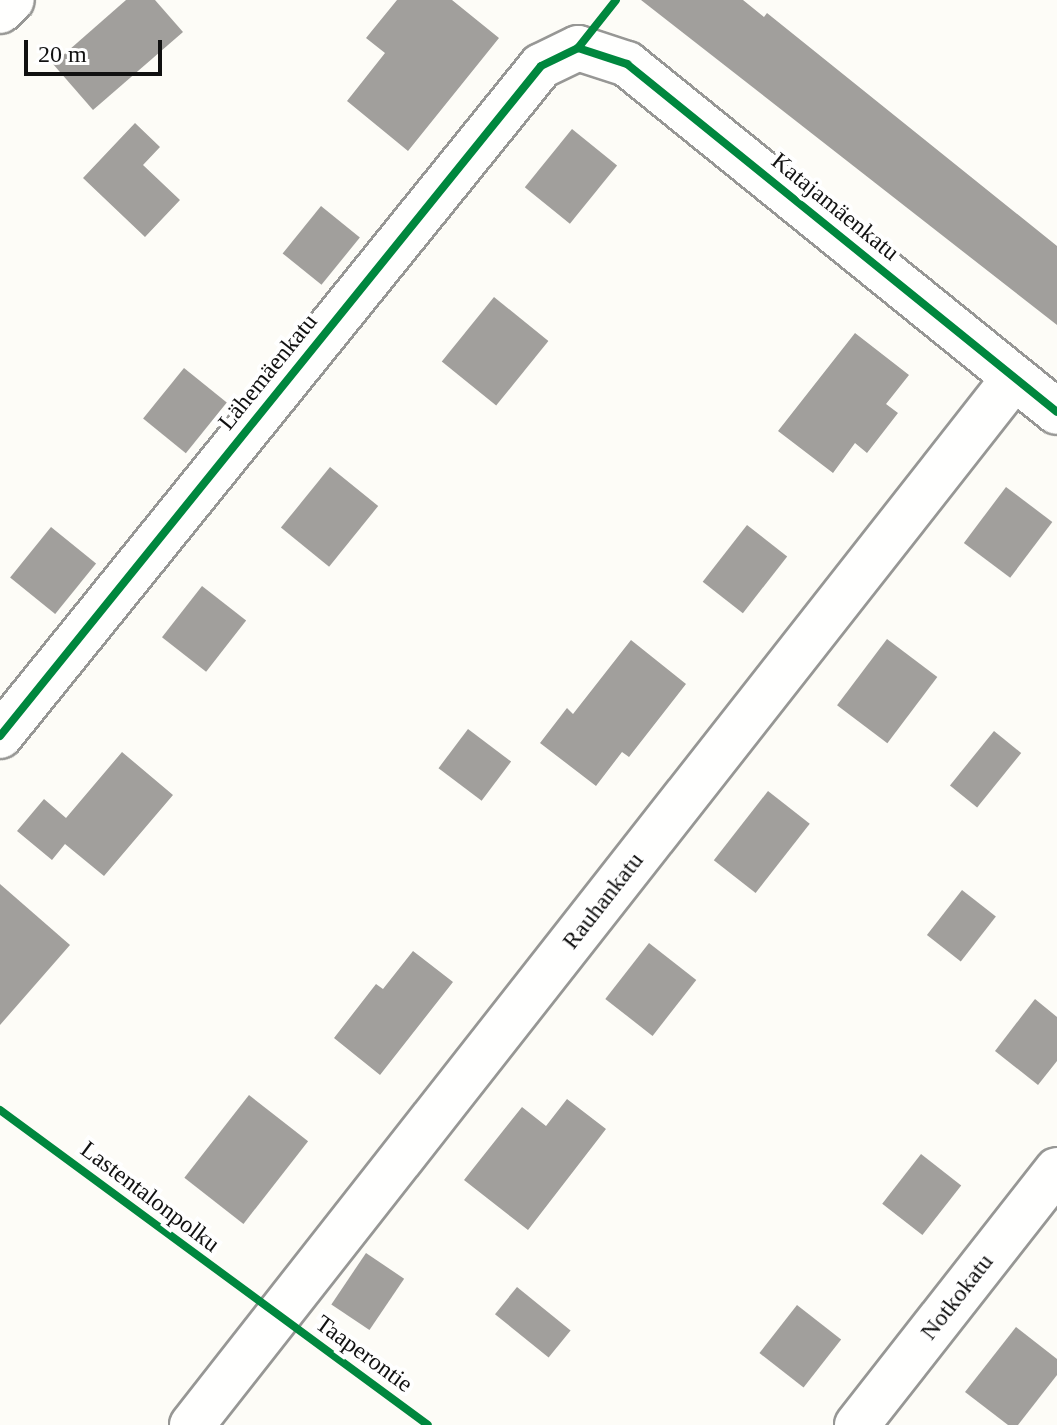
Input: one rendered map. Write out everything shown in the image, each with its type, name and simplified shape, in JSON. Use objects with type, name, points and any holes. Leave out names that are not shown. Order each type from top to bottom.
[{"type":"street","points":[[0,11],[12,0]]},
{"type":"street","name":"Katajamäenkatu","points":[[578,48],[627,64],[1057,412]]},
{"type":"street","name":"Lähemäenkatu","points":[[0,736],[541,66],[578,48]]},
{"type":"street","name":"Rauhankatu","points":[[192,1425],[1014,378]]},
{"type":"street","name":"Notkokatu","points":[[857,1425],[1057,1170]]},
{"type":"building","points":[[126,0],[155,0],[183,32],[93,110],[53,64]]},
{"type":"building","points":[[397,0],[452,0],[499,38],[408,151],[347,101],[385,53],[366,38]]},
{"type":"building","points":[[641,0],[743,0],[764,17],[767,13],[1057,246],[1057,325]]},
{"type":"building","points":[[135,123],[160,147],[143,165],[180,200],[145,237],[83,178]]},
{"type":"building","points":[[572,129],[617,166],[570,224],[525,187]]},
{"type":"building","points":[[321,206],[360,237],[321,285],[283,253]]},
{"type":"building","points":[[494,297],[548,341],[496,406],[442,362]]},
{"type":"building","points":[[855,333],[909,375],[886,404],[898,413],[867,453],[855,443],[833,473],[778,431]]},
{"type":"building","points":[[184,368],[227,403],[186,453],[143,419]]},
{"type":"building","points":[[330,467],[378,506],[329,567],[281,528]]},
{"type":"building","points":[[1006,487],[1052,522],[1010,578],[964,543]]},
{"type":"building","points":[[747,525],[787,556],[743,613],[703,582]]},
{"type":"building","points":[[51,527],[96,564],[55,614],[10,578]]},
{"type":"building","points":[[202,586],[246,620],[206,672],[162,637]]},
{"type":"building","points":[[887,639],[937,677],[887,743],[837,705]]},
{"type":"building","points":[[631,640],[686,684],[629,757],[622,752],[596,786],[540,743],[567,708],[573,714]]},
{"type":"building","points":[[468,729],[511,761],[482,801],[439,768]]},
{"type":"building","points":[[994,731],[1021,753],[977,807],[950,785]]},
{"type":"building","points":[[122,752],[173,795],[104,876],[65,844],[52,860],[17,831],[44,799],[66,818]]},
{"type":"building","points":[[768,791],[810,824],[756,893],[714,860]]},
{"type":"building","points":[[0,884],[70,945],[0,1025]]},
{"type":"building","points":[[962,890],[996,916],[961,961],[927,935]]},
{"type":"building","points":[[649,943],[696,980],[653,1036],[605,999]]},
{"type":"building","points":[[413,951],[453,982],[380,1075],[334,1038],[376,984],[383,989]]},
{"type":"building","points":[[1035,999],[1057,1017],[1057,1061],[1038,1085],[995,1051]]},
{"type":"building","points":[[249,1095],[308,1141],[243,1224],[184,1178]]},
{"type":"building","points":[[567,1099],[606,1129],[528,1230],[464,1180],[522,1107],[546,1126]]},
{"type":"building","points":[[921,1154],[961,1185],[922,1235],[882,1204]]},
{"type":"building","points":[[366,1253],[404,1279],[369,1330],[331,1304]]},
{"type":"building","points":[[517,1287],[571,1330],[549,1358],[495,1314]]},
{"type":"building","points":[[797,1305],[841,1339],[804,1388],[759,1353]]},
{"type":"building","points":[[1016,1327],[1057,1359],[1057,1375],[1018,1425],[1008,1425],[965,1392]]},
{"type":"cycle path","points":[[0,736],[541,66],[578,48],[616,0]]},
{"type":"cycle path","points":[[578,48],[627,64],[1057,412]]},
{"type":"cycle path","name":"Lastentalonpolku","points":[[0,1110],[428,1425]]}]
